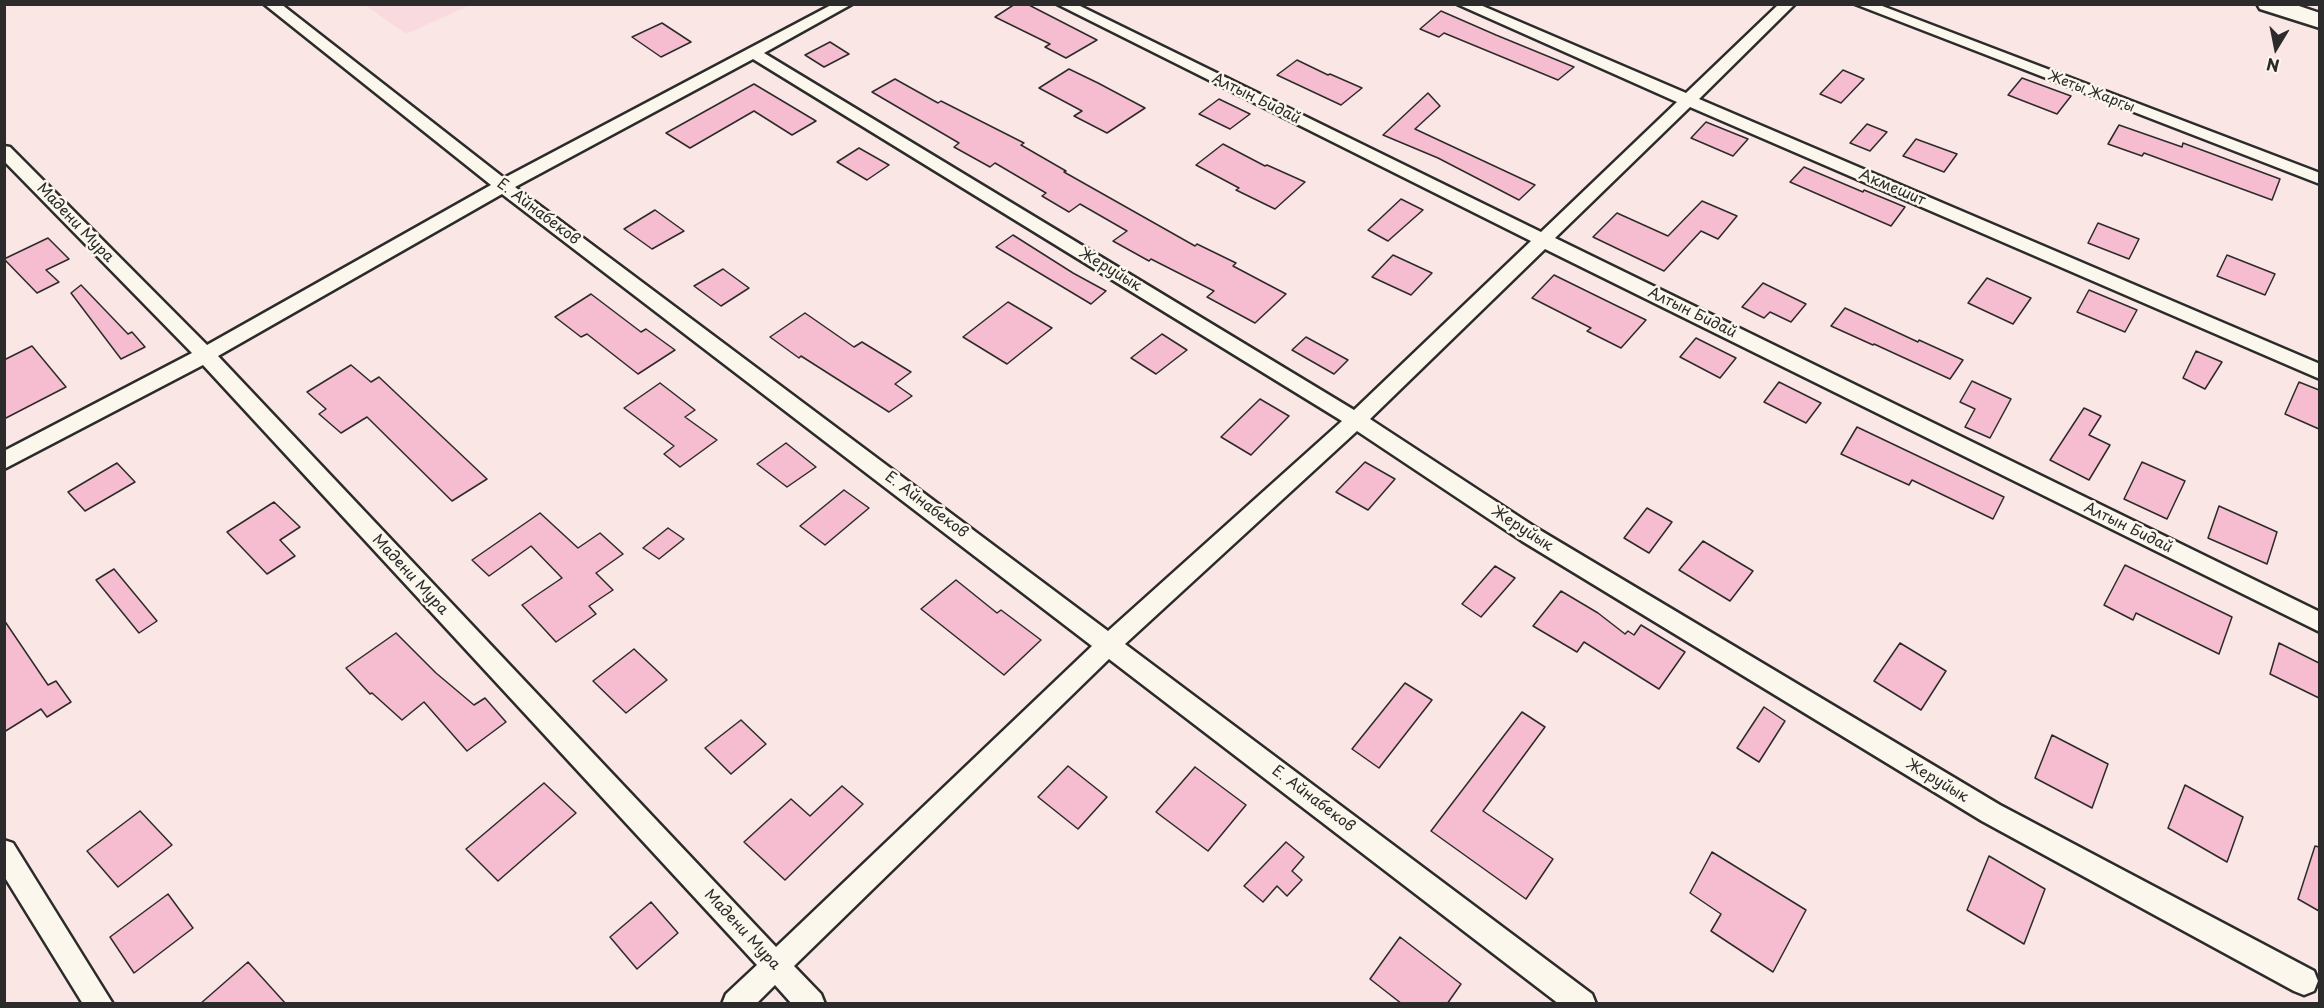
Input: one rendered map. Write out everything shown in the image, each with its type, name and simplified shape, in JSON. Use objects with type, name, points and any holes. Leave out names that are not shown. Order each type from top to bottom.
[{"type":"highway","points":[[2268,4],[2319,21]]},
{"type":"street","name":"Е. Айнабеков","points":[[271,4],[502,186],[1582,1004]]},
{"type":"street","points":[[4,461],[205,355],[502,186],[845,4]]},
{"type":"street","name":"Алтын Бидай","points":[[1064,4],[2319,623]]},
{"type":"street","name":"Акмешит","points":[[1464,4],[2319,372]]},
{"type":"street","points":[[736,1004],[1109,644],[1356,420],[1788,4]]},
{"type":"street","name":"Жеты Жаргы","points":[[1862,4],[2319,179]]},
{"type":"street","name":"Жеруйык","points":[[753,53],[1356,420],[1530,534],[1991,813],[2304,981]]},
{"type":"street","name":"Мадени Мура","points":[[4,151],[205,355],[811,1004]]},
{"type":"street","points":[[4,852],[99,1004]]},
{"type":"shaded area","points":[[365,5],[470,5],[406,34]]},
{"type":"building","points":[[1015,4],[1027,4],[1097,40],[1066,58],[1045,47],[1050,44],[995,17]]},
{"type":"building","points":[[1441,11],[1574,67],[1558,80],[1444,33],[1439,37],[1420,29]]},
{"type":"building","points":[[662,23],[691,42],[661,57],[632,37]]},
{"type":"building","points":[[830,42],[849,54],[824,67],[805,55]]},
{"type":"building","points":[[1297,60],[1362,88],[1341,105],[1277,75]]},
{"type":"building","points":[[1069,69],[1145,108],[1107,133],[1074,116],[1082,111],[1039,88]]},
{"type":"building","points":[[1843,70],[1864,79],[1841,103],[1820,94]]},
{"type":"building","points":[[2022,78],[2071,96],[2057,114],[2008,95]]},
{"type":"building","points":[[895,79],[938,103],[941,101],[1024,143],[1021,145],[1066,171],[1064,172],[1195,246],[1197,244],[1236,263],[1233,266],[1286,294],[1255,323],[1207,297],[1214,291],[1151,259],[1149,261],[1113,241],[1127,231],[1080,204],[1069,212],[1042,196],[1046,193],[995,163],[990,167],[954,147],[959,143],[872,92]]},
{"type":"building","points":[[754,84],[816,121],[792,135],[754,111],[690,148],[666,133]]},
{"type":"building","points":[[1428,93],[1440,106],[1415,129],[1535,185],[1519,200],[1438,158],[1383,135]]},
{"type":"building","points":[[1219,99],[1250,114],[1230,129],[1199,114]]},
{"type":"building","points":[[1706,122],[1748,139],[1733,156],[1691,138]]},
{"type":"building","points":[[1867,124],[1887,132],[1870,151],[1850,143]]},
{"type":"building","points":[[2119,125],[2182,147],[2183,143],[2280,179],[2272,200],[2144,153],[2142,156],[2108,144]]},
{"type":"building","points":[[1916,139],[1957,154],[1944,172],[1903,156]]},
{"type":"building","points":[[1223,144],[1265,166],[1305,182],[1275,209],[1236,190],[1239,188],[1196,165]]},
{"type":"building","points":[[859,148],[889,165],[867,180],[837,162]]},
{"type":"building","points":[[1804,167],[1905,207],[1891,226],[1790,182]]},
{"type":"building","points":[[1401,199],[1423,210],[1388,241],[1368,230]]},
{"type":"building","points":[[1702,201],[1737,216],[1718,239],[1701,231],[1664,271],[1593,237],[1617,213],[1668,236]]},
{"type":"building","points":[[655,210],[684,231],[652,249],[624,229]]},
{"type":"building","points":[[2098,223],[2139,239],[2129,259],[2088,243]]},
{"type":"building","points":[[1013,235],[1106,291],[1091,304],[996,247]]},
{"type":"building","points":[[48,238],[69,259],[46,270],[59,282],[37,293],[4,259]]},
{"type":"building","points":[[1393,255],[1432,273],[1411,295],[1372,277]]},
{"type":"building","points":[[2227,255],[2275,274],[2265,295],[2217,276]]},
{"type":"building","points":[[723,269],[749,288],[721,306],[694,286]]},
{"type":"building","points":[[1554,275],[1646,320],[1621,348],[1587,331],[1591,328],[1532,298]]},
{"type":"building","points":[[1987,278],[2031,298],[2013,324],[1968,303]]},
{"type":"building","points":[[1763,283],[1806,304],[1791,322],[1770,312],[1764,318],[1742,307]]},
{"type":"building","points":[[81,285],[128,334],[132,332],[145,347],[121,359],[71,293]]},
{"type":"building","points":[[2089,290],[2137,310],[2125,332],[2077,312]]},
{"type":"building","points":[[591,294],[641,332],[646,329],[675,350],[638,374],[587,334],[581,337],[555,317]]},
{"type":"building","points":[[1008,302],[1052,328],[1007,364],[963,337]]},
{"type":"building","points":[[1845,308],[1963,360],[1950,379],[1831,326]]},
{"type":"building","points":[[805,313],[854,347],[862,342],[911,372],[895,384],[912,396],[889,412],[801,356],[799,358],[770,337]]},
{"type":"building","points":[[1162,334],[1187,350],[1156,374],[1131,358]]},
{"type":"building","points":[[1306,337],[1348,360],[1334,374],[1292,350]]},
{"type":"building","points":[[1696,338],[1736,358],[1720,378],[1680,357]]},
{"type":"building","points":[[32,346],[66,387],[4,419],[4,360]]},
{"type":"building","points":[[2196,351],[2222,362],[2205,389],[2183,378]]},
{"type":"building","points":[[351,365],[371,382],[379,377],[487,479],[452,501],[367,417],[341,433],[319,414],[326,409],[307,392]]},
{"type":"building","points":[[1972,381],[2011,399],[1990,438],[1965,427],[1975,409],[1960,402]]},
{"type":"building","points":[[1779,382],[1821,403],[1806,423],[1764,402]]},
{"type":"building","points":[[2299,382],[2319,390],[2319,429],[2285,414]]},
{"type":"building","points":[[660,383],[695,410],[685,417],[717,440],[680,467],[664,454],[674,446],[624,408]]},
{"type":"building","points":[[1260,399],[1289,416],[1251,455],[1221,437]]},
{"type":"building","points":[[2084,408],[2101,416],[2089,435],[2110,445],[2089,480],[2050,460]]},
{"type":"building","points":[[1857,427],[2004,497],[1993,519],[1912,480],[1909,485],[1841,454]]},
{"type":"building","points":[[786,443],[816,467],[787,487],[757,464]]},
{"type":"building","points":[[1365,462],[1395,479],[1368,510],[1336,492]]},
{"type":"building","points":[[2142,462],[2185,481],[2167,519],[2124,499]]},
{"type":"building","points":[[117,463],[135,482],[85,511],[68,492]]},
{"type":"building","points":[[844,490],[869,508],[825,545],[800,526]]},
{"type":"building","points":[[274,502],[300,527],[280,540],[295,556],[267,574],[227,532]]},
{"type":"building","points":[[2219,506],[2277,532],[2267,564],[2208,538]]},
{"type":"building","points":[[1647,508],[1672,522],[1649,553],[1624,538]]},
{"type":"building","points":[[540,513],[578,548],[600,533],[623,554],[596,573],[613,590],[589,606],[596,614],[556,642],[522,605],[562,578],[531,546],[489,576],[472,560]]},
{"type":"building","points":[[668,528],[684,539],[659,559],[643,548]]},
{"type":"building","points":[[1703,541],[1753,571],[1730,601],[1679,570]]},
{"type":"building","points":[[2125,565],[2232,617],[2219,654],[2136,613],[2133,620],[2104,605]]},
{"type":"building","points":[[1495,566],[1515,578],[1481,617],[1462,604]]},
{"type":"building","points":[[114,569],[157,621],[139,633],[96,580]]},
{"type":"building","points":[[956,580],[997,613],[1001,610],[1041,640],[1004,675],[921,609]]},
{"type":"building","points":[[1561,591],[1598,613],[1625,634],[1628,631],[1634,635],[1641,625],[1685,652],[1659,689],[1584,642],[1577,652],[1533,626]]},
{"type":"building","points":[[4,620],[48,685],[56,681],[71,702],[47,717],[41,709],[4,732]]},
{"type":"building","points":[[396,633],[436,673],[474,705],[485,698],[506,722],[467,751],[424,702],[402,720],[372,693],[370,694],[346,668]]},
{"type":"building","points":[[1900,643],[1946,671],[1921,710],[1874,681]]},
{"type":"building","points":[[2279,643],[2319,663],[2319,698],[2270,674]]},
{"type":"building","points":[[634,649],[667,680],[626,713],[593,681]]},
{"type":"building","points":[[1405,683],[1432,700],[1379,768],[1352,749]]},
{"type":"building","points":[[1764,707],[1785,721],[1759,762],[1737,748]]},
{"type":"building","points":[[1522,712],[1545,727],[1483,811],[1553,859],[1526,899],[1431,831]]},
{"type":"building","points":[[741,720],[766,744],[731,774],[705,748]]},
{"type":"building","points":[[2052,735],[2108,764],[2092,808],[2035,778]]},
{"type":"building","points":[[1068,766],[1107,797],[1078,829],[1038,797]]},
{"type":"building","points":[[1195,767],[1246,805],[1208,851],[1156,812]]},
{"type":"building","points":[[544,783],[576,813],[498,881],[466,849]]},
{"type":"building","points":[[2185,785],[2243,817],[2227,862],[2168,828]]},
{"type":"building","points":[[842,786],[863,804],[785,880],[744,842],[791,799],[810,816]]},
{"type":"building","points":[[140,811],[172,845],[118,887],[87,851]]},
{"type":"building","points":[[1286,842],[1304,857],[1292,871],[1302,880],[1287,896],[1277,886],[1263,902],[1244,886]]},
{"type":"building","points":[[2315,846],[2319,847],[2319,911],[2298,899]]},
{"type":"building","points":[[1712,852],[1806,910],[1773,972],[1711,931],[1721,914],[1690,893]]},
{"type":"building","points":[[1989,856],[2045,889],[2024,944],[1967,910]]},
{"type":"building","points":[[168,894],[193,928],[134,973],[110,937]]},
{"type":"building","points":[[651,902],[678,933],[637,969],[610,937]]},
{"type":"building","points":[[1400,937],[1461,984],[1447,1004],[1402,1004],[1370,979]]},
{"type":"building","points":[[248,962],[286,1004],[200,1004]]}]
